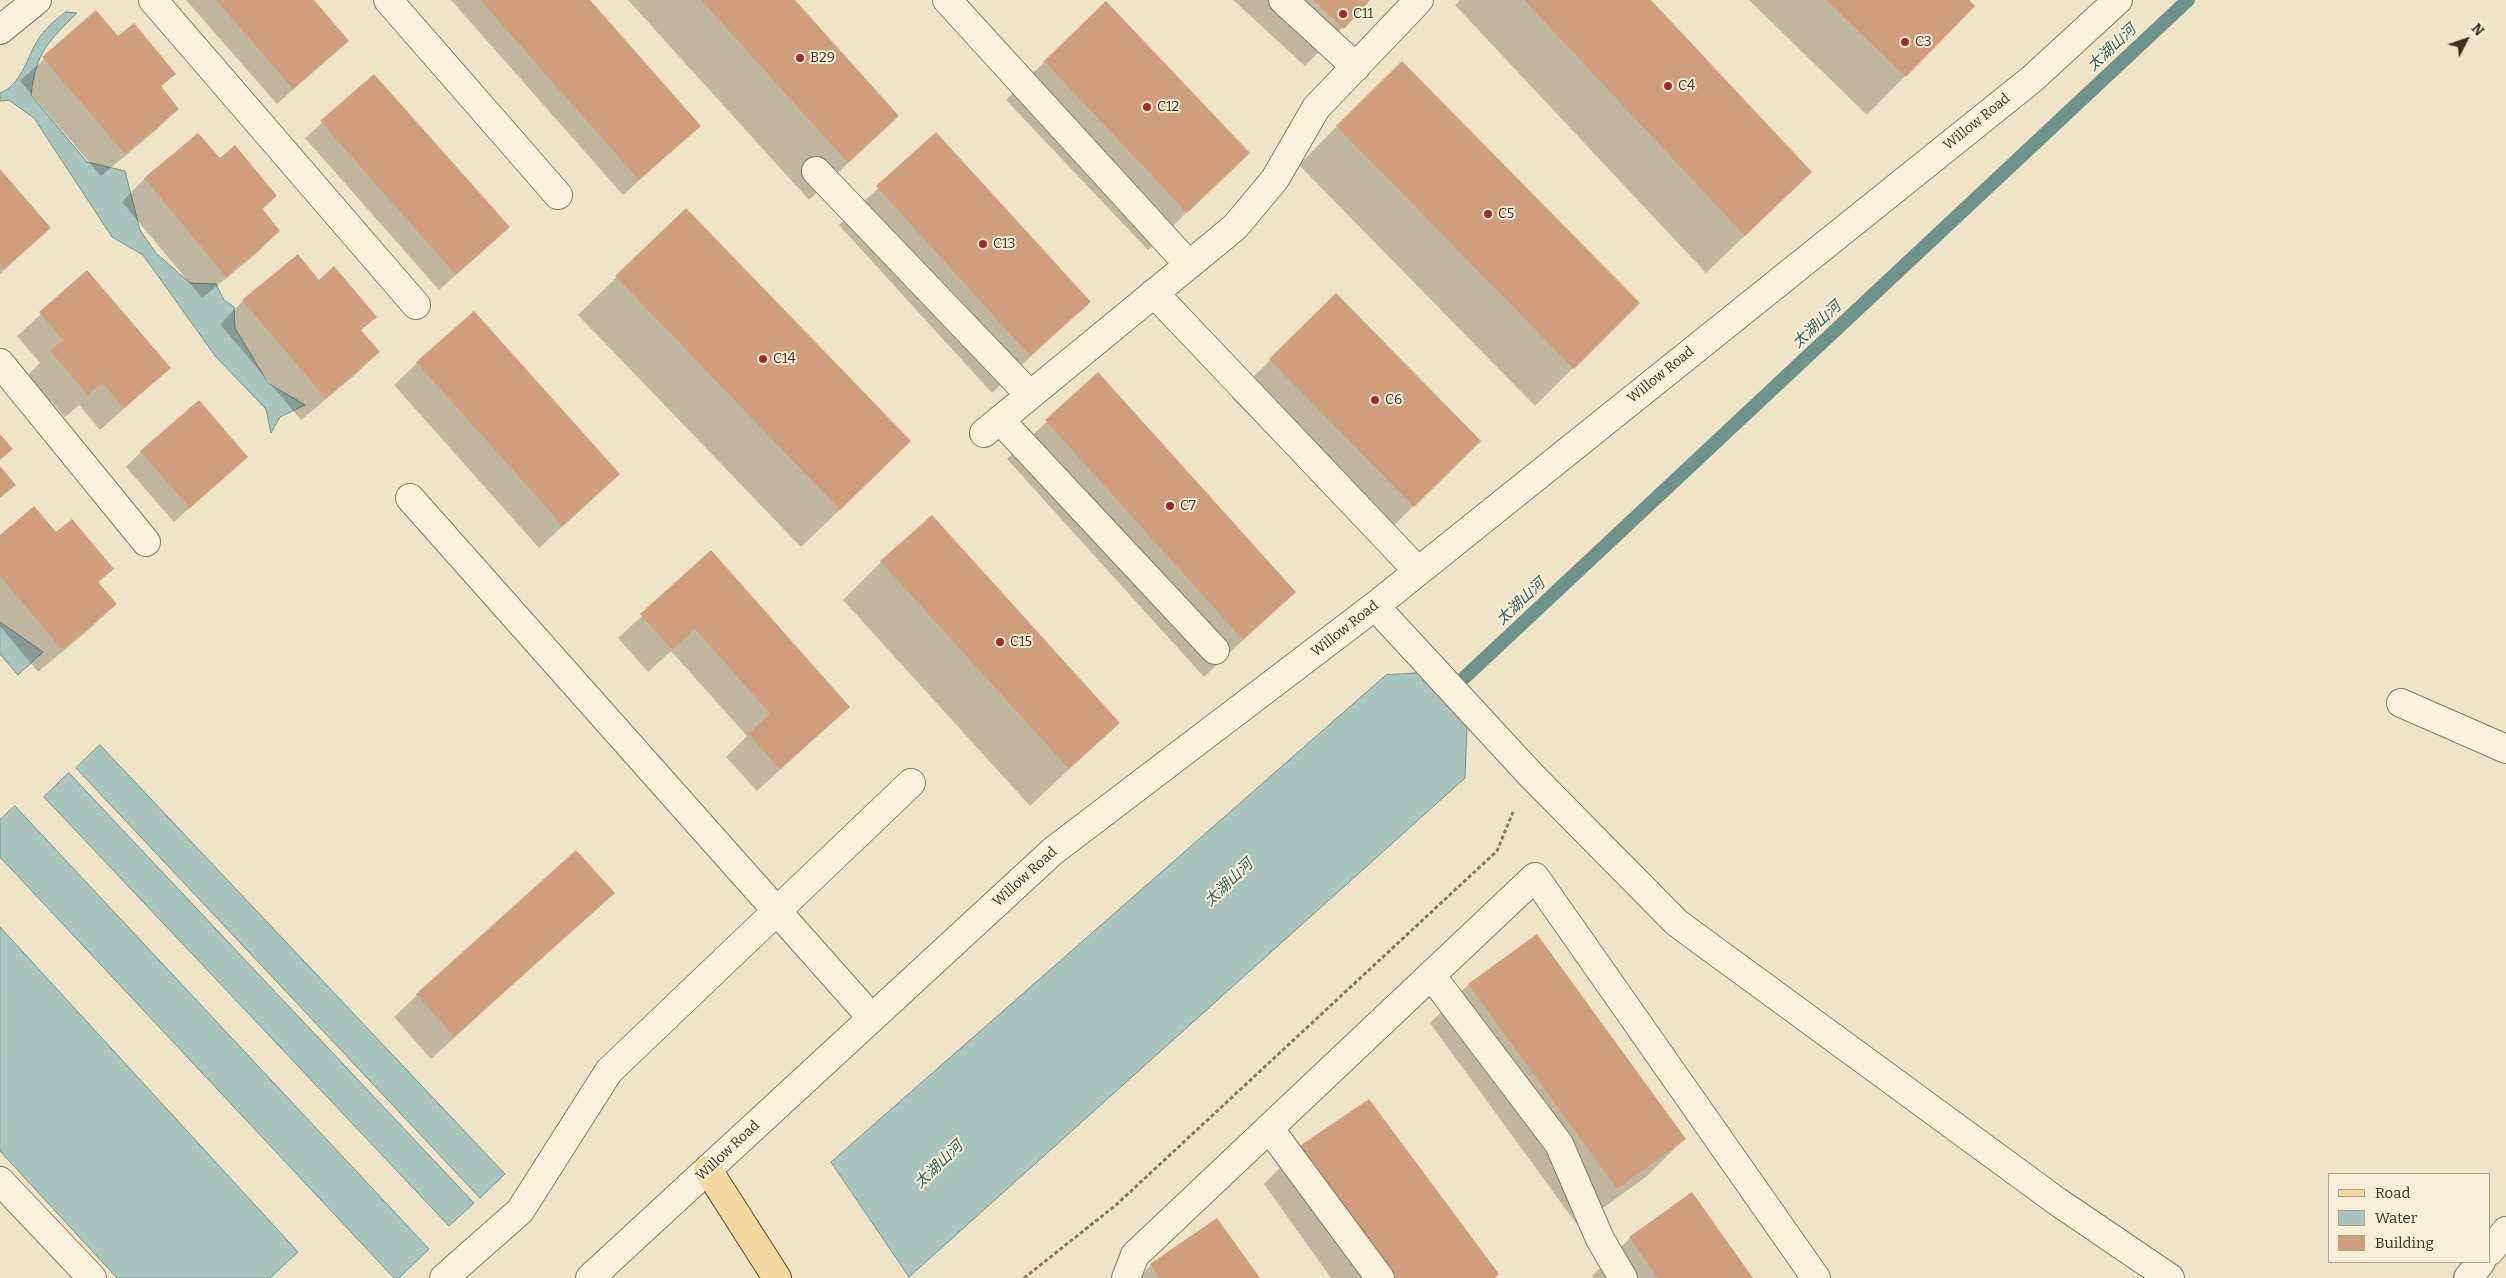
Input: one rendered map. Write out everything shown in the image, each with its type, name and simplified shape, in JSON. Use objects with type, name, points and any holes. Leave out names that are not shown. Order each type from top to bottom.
[{"type":"main road","points":[[708,1170],[777,1278]]},
{"type":"street","points":[[0,30],[37,0]]},
{"type":"street","points":[[152,0],[416,305]]},
{"type":"street","points":[[388,0],[558,195]]},
{"type":"street","points":[[947,0],[1189,265]]},
{"type":"street","points":[[1283,0],[1356,67]]},
{"type":"street","points":[[1215,650],[992,426],[1189,265],[1241,220],[1275,179],[1316,108],[1420,0]]},
{"type":"street","name":"Willow Road","points":[[590,1278],[1053,851],[1375,606],[1417,570],[2032,79],[2118,0]]},
{"type":"street","points":[[816,171],[1030,395]]},
{"type":"street","points":[[1154,293],[1417,570]]},
{"type":"street","points":[[0,362],[146,542]]},
{"type":"street","points":[[410,498],[871,1018]]},
{"type":"street","points":[[1375,606],[1530,774],[1677,922],[2058,1202],[2170,1278]]},
{"type":"street","points":[[2401,703],[2506,749]]},
{"type":"street","points":[[444,1278],[520,1211],[608,1071],[911,783]]},
{"type":"street","points":[[1126,1278],[1135,1255],[1535,877],[1816,1278]]},
{"type":"street","points":[[1431,975],[1559,1144],[1600,1239],[1623,1278]]},
{"type":"street","points":[[1269,1128],[1380,1278]]},
{"type":"street","points":[[0,1181],[92,1278]]},
{"type":"street","points":[[2491,1250],[2506,1231]]},
{"type":"street","points":[[2468,1278],[2480,1263]]},
{"type":"path","points":[[1024,1278],[1116,1205],[1497,851],[1530,774]]},
{"type":"water","points":[[66,12],[77,13],[58,32],[45,49],[36,68],[31,95],[87,162],[125,171],[140,230],[156,253],[190,283],[216,284],[224,300],[234,307],[235,328],[268,383],[305,405],[280,417],[271,433],[266,409],[216,357],[143,255],[112,237],[34,118],[9,100],[0,101],[0,93],[18,78],[42,34]]},
{"type":"water","points":[[0,622],[43,652],[18,675],[0,654]]},
{"type":"water","points":[[1419,673],[1467,725],[1465,778],[909,1277],[831,1162],[1386,675]]},
{"type":"water","points":[[100,745],[505,1174],[480,1198],[76,768]]},
{"type":"water","points":[[69,773],[474,1203],[449,1226],[44,797]]},
{"type":"water","points":[[15,806],[429,1249],[399,1278],[394,1278],[0,857],[0,820]]},
{"type":"water","points":[[0,927],[298,1252],[270,1278],[117,1278],[0,1151]]},
{"type":"building","points":[[216,0],[314,0],[349,41],[293,89]]},
{"type":"building","points":[[480,0],[590,0],[701,126],[639,180]]},
{"type":"building","name":"B29","points":[[701,0],[795,0],[899,116],[848,163]]},
{"type":"building","name":"C11","points":[[1313,0],[1370,0],[1344,29]]},
{"type":"building","name":"C4","points":[[1524,0],[1651,0],[1812,172],[1745,236]]},
{"type":"building","name":"C3","points":[[1826,0],[1969,0],[1975,6],[1906,77]]},
{"type":"building","name":"C12","points":[[1106,1],[1250,153],[1187,213],[1044,61]]},
{"type":"building","points":[[96,10],[118,36],[134,23],[176,74],[161,86],[179,109],[125,154],[42,57]]},
{"type":"building","name":"C5","points":[[1402,61],[1640,303],[1574,369],[1336,126]]},
{"type":"building","points":[[374,74],[510,227],[456,275],[320,121]]},
{"type":"building","name":"C13","points":[[936,132],[1091,302],[1030,356],[876,186]]},
{"type":"building","points":[[198,133],[220,158],[235,145],[277,196],[262,208],[280,231],[226,277],[144,178]]},
{"type":"building","points":[[0,169],[51,228],[4,269],[0,264]]},
{"type":"building","name":"C14","points":[[686,208],[911,441],[840,510],[615,276]]},
{"type":"building","points":[[298,254],[319,280],[334,266],[377,317],[361,330],[380,352],[325,398],[242,300]]},
{"type":"building","points":[[87,270],[171,368],[124,408],[102,383],[88,395],[50,351],[63,340],[39,312]]},
{"type":"building","name":"C6","points":[[1336,293],[1481,441],[1414,507],[1269,359]]},
{"type":"building","points":[[474,311],[620,474],[563,526],[416,362]]},
{"type":"building","name":"C7","points":[[1098,372],[1296,592],[1243,640],[1045,420]]},
{"type":"building","points":[[199,400],[248,457],[190,508],[140,451]]},
{"type":"building","points":[[0,434],[13,449],[0,460]]},
{"type":"building","points":[[0,466],[16,485],[0,498]]},
{"type":"building","points":[[34,506],[56,532],[72,519],[114,569],[98,582],[117,604],[62,650],[0,576],[0,535]]},
{"type":"building","name":"C15","points":[[932,515],[1120,723],[1069,769],[880,561]]},
{"type":"building","points":[[711,550],[850,707],[780,769],[748,734],[770,714],[695,629],[672,650],[640,614]]},
{"type":"building","points":[[576,850],[615,893],[454,1037],[416,994]]},
{"type":"building","points":[[1537,934],[1686,1139],[1617,1189],[1468,984]]},
{"type":"building","points":[[1369,1099],[1499,1274],[1495,1278],[1396,1278],[1301,1145]]},
{"type":"building","points":[[1692,1192],[1753,1278],[1658,1278],[1629,1237]]},
{"type":"building","points":[[1217,1218],[1260,1278],[1160,1278],[1150,1264]]},
{"type":"waterway","name":"太湖山河","points":[[1449,692],[2188,0]]},
{"type":"place","name":"C11","points":[[1343,14]]},
{"type":"place","name":"C3","points":[[1905,42]]},
{"type":"place","name":"B29","points":[[800,58]]},
{"type":"place","name":"C4","points":[[1668,86]]},
{"type":"place","name":"C12","points":[[1147,107]]},
{"type":"place","name":"C5","points":[[1488,214]]},
{"type":"place","name":"C13","points":[[983,244]]},
{"type":"place","name":"C14","points":[[763,359]]},
{"type":"place","name":"C6","points":[[1375,400]]},
{"type":"place","name":"C7","points":[[1170,506]]},
{"type":"place","name":"C15","points":[[1000,642]]}]
